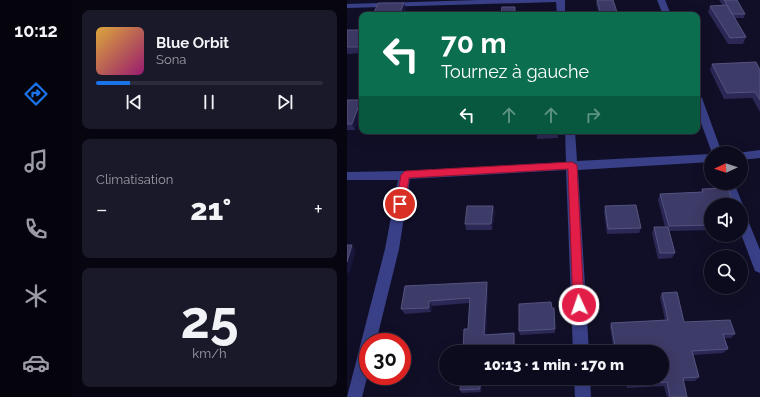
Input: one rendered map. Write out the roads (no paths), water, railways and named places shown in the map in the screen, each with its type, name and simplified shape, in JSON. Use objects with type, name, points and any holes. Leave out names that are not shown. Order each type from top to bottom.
[{"type":"street","points":[[347,17],[353,4],[561,0],[561,12]]},
{"type":"street","points":[[661,0],[666,12]]},
{"type":"street","points":[[700,106],[714,146]]},
{"type":"street","points":[[570,134],[581,345]]},
{"type":"street","points":[[748,155],[760,154]]},
{"type":"street","points":[[347,176],[405,175],[704,158]]},
{"type":"street","points":[[370,333],[393,249],[405,175]]},
{"type":"street","points":[[748,235],[760,267]]},
{"type":"street","points":[[354,397],[359,377]]},
{"type":"street","points":[[582,385],[583,397]]}]
